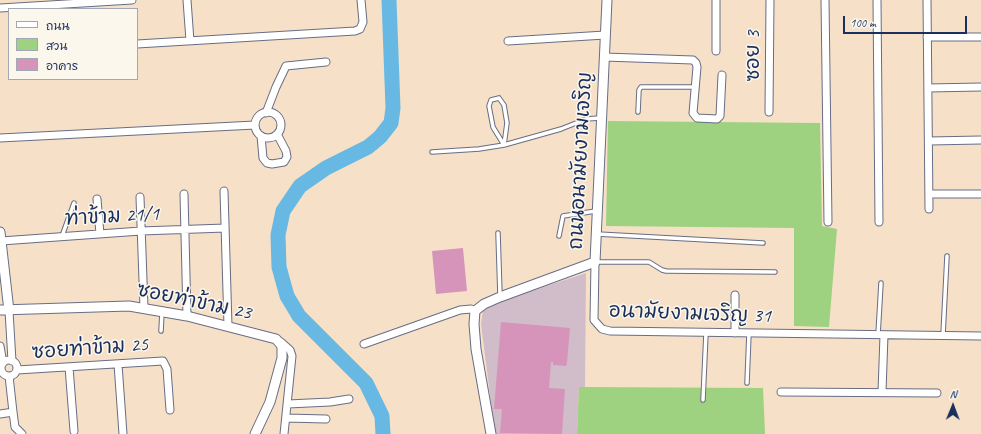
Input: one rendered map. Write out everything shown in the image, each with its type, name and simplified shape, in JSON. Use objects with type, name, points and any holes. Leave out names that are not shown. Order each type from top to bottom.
[{"type":"street","points":[[0,8],[39,3],[132,0]]},
{"type":"street","points":[[187,0],[190,41]]},
{"type":"street","points":[[138,44],[355,31],[360,29],[363,22],[361,0]]},
{"type":"street","name":"ถนนอนามัยงามเจริญ","points":[[475,311],[479,307],[500,297],[595,262],[600,118],[607,0]]},
{"type":"street","points":[[716,0],[716,50]]},
{"type":"street","name":"ซอย 3","points":[[769,112],[770,0]]},
{"type":"street","points":[[825,0],[828,222]]},
{"type":"street","points":[[877,0],[878,222]]},
{"type":"street","points":[[927,0],[929,209]]},
{"type":"street","points":[[508,41],[605,35]]},
{"type":"street","points":[[928,37],[981,36]]},
{"type":"street","points":[[604,57],[693,60],[696,62],[697,67],[694,117],[717,119],[721,112],[722,75]]},
{"type":"street","points":[[266,113],[286,66],[326,62]]},
{"type":"street","points":[[928,88],[981,88]]},
{"type":"street","points":[[260,136],[267,138],[277,134],[280,126],[278,118],[271,113],[259,115],[255,125],[256,131],[260,136],[263,158],[267,163],[272,164],[284,162],[286,158],[286,151],[277,134]]},
{"type":"street","points":[[0,138],[255,125]]},
{"type":"street","points":[[929,141],[981,140]]},
{"type":"street","points":[[224,191],[228,326]]},
{"type":"street","points":[[184,194],[187,316]]},
{"type":"street","points":[[929,194],[981,194]]},
{"type":"street","points":[[140,197],[144,308]]},
{"type":"street","points":[[97,199],[100,234]]},
{"type":"street","name":"ท่าข้าม 21/1","points":[[1,237],[62,236],[225,228]]},
{"type":"street","points":[[1,237],[4,310],[12,361],[17,366],[17,370],[13,375],[9,376]]},
{"type":"street","name":"อนามัยงามเจริญ 31","points":[[595,262],[593,313],[597,325],[602,329],[616,332],[981,336]]},
{"type":"street","points":[[734,333],[735,295]]},
{"type":"street","name":"ซอยท่าข้าม 23","points":[[4,310],[117,305],[144,308],[228,326],[273,338],[281,342]]},
{"type":"street","points":[[364,344],[460,310],[471,309],[475,311],[474,324],[476,349],[491,434]]},
{"type":"street","points":[[881,335],[882,392]]},
{"type":"street","points":[[281,342],[290,350],[292,356],[284,434]]},
{"type":"street","points":[[255,434],[277,383],[282,358],[281,342]]},
{"type":"street","points":[[0,346],[3,363],[1,371],[9,376]]},
{"type":"street","points":[[3,363],[7,360],[12,361]]},
{"type":"street","name":"ซอยท่าข้าม 25","points":[[17,370],[163,361],[167,369],[170,410]]},
{"type":"street","points":[[118,364],[123,434]]},
{"type":"street","points":[[69,367],[74,431]]},
{"type":"street","points":[[9,376],[15,427],[22,434]]},
{"type":"street","points":[[781,392],[937,393]]},
{"type":"street","points":[[288,404],[330,402],[349,399]]},
{"type":"street","points":[[0,414],[13,412]]},
{"type":"street","points":[[286,418],[326,419]]},
{"type":"lane","points":[[638,112],[639,90],[641,87],[695,87]]},
{"type":"lane","points":[[499,98],[504,104],[507,130],[504,145],[493,127],[489,106],[491,100],[499,98]]},
{"type":"lane","points":[[432,152],[479,149],[504,145],[561,129],[586,119],[600,118]]},
{"type":"lane","points":[[62,236],[74,202]]},
{"type":"lane","points":[[559,236],[563,216],[596,212]]},
{"type":"lane","points":[[498,234],[500,297]]},
{"type":"lane","points":[[595,234],[762,243]]},
{"type":"lane","points":[[943,336],[947,256]]},
{"type":"lane","points":[[595,262],[649,262],[666,271],[775,272]]},
{"type":"lane","points":[[881,283],[881,335]]},
{"type":"lane","points":[[161,330],[162,311]]},
{"type":"lane","points":[[703,400],[706,333]]},
{"type":"lane","points":[[747,383],[749,333]]},
{"type":"shaded area","points":[[586,273],[585,387],[579,387],[577,434],[495,434],[481,324],[483,310],[495,303]]},
{"type":"green space","points":[[608,121],[820,123],[822,226],[837,229],[829,327],[794,326],[794,228],[606,226]]},
{"type":"green space","points":[[579,387],[763,388],[765,434],[577,434]]},
{"type":"building","points":[[463,248],[467,291],[436,294],[432,251]]},
{"type":"building","points":[[501,322],[570,328],[566,366],[553,365],[553,362],[551,362],[549,388],[565,389],[562,434],[500,433],[502,409],[494,409]]},
{"type":"waterway","points":[[383,434],[382,416],[366,383],[299,316],[287,296],[279,267],[278,235],[283,211],[300,186],[326,168],[368,147],[380,137],[391,123],[393,108],[389,0]]}]
